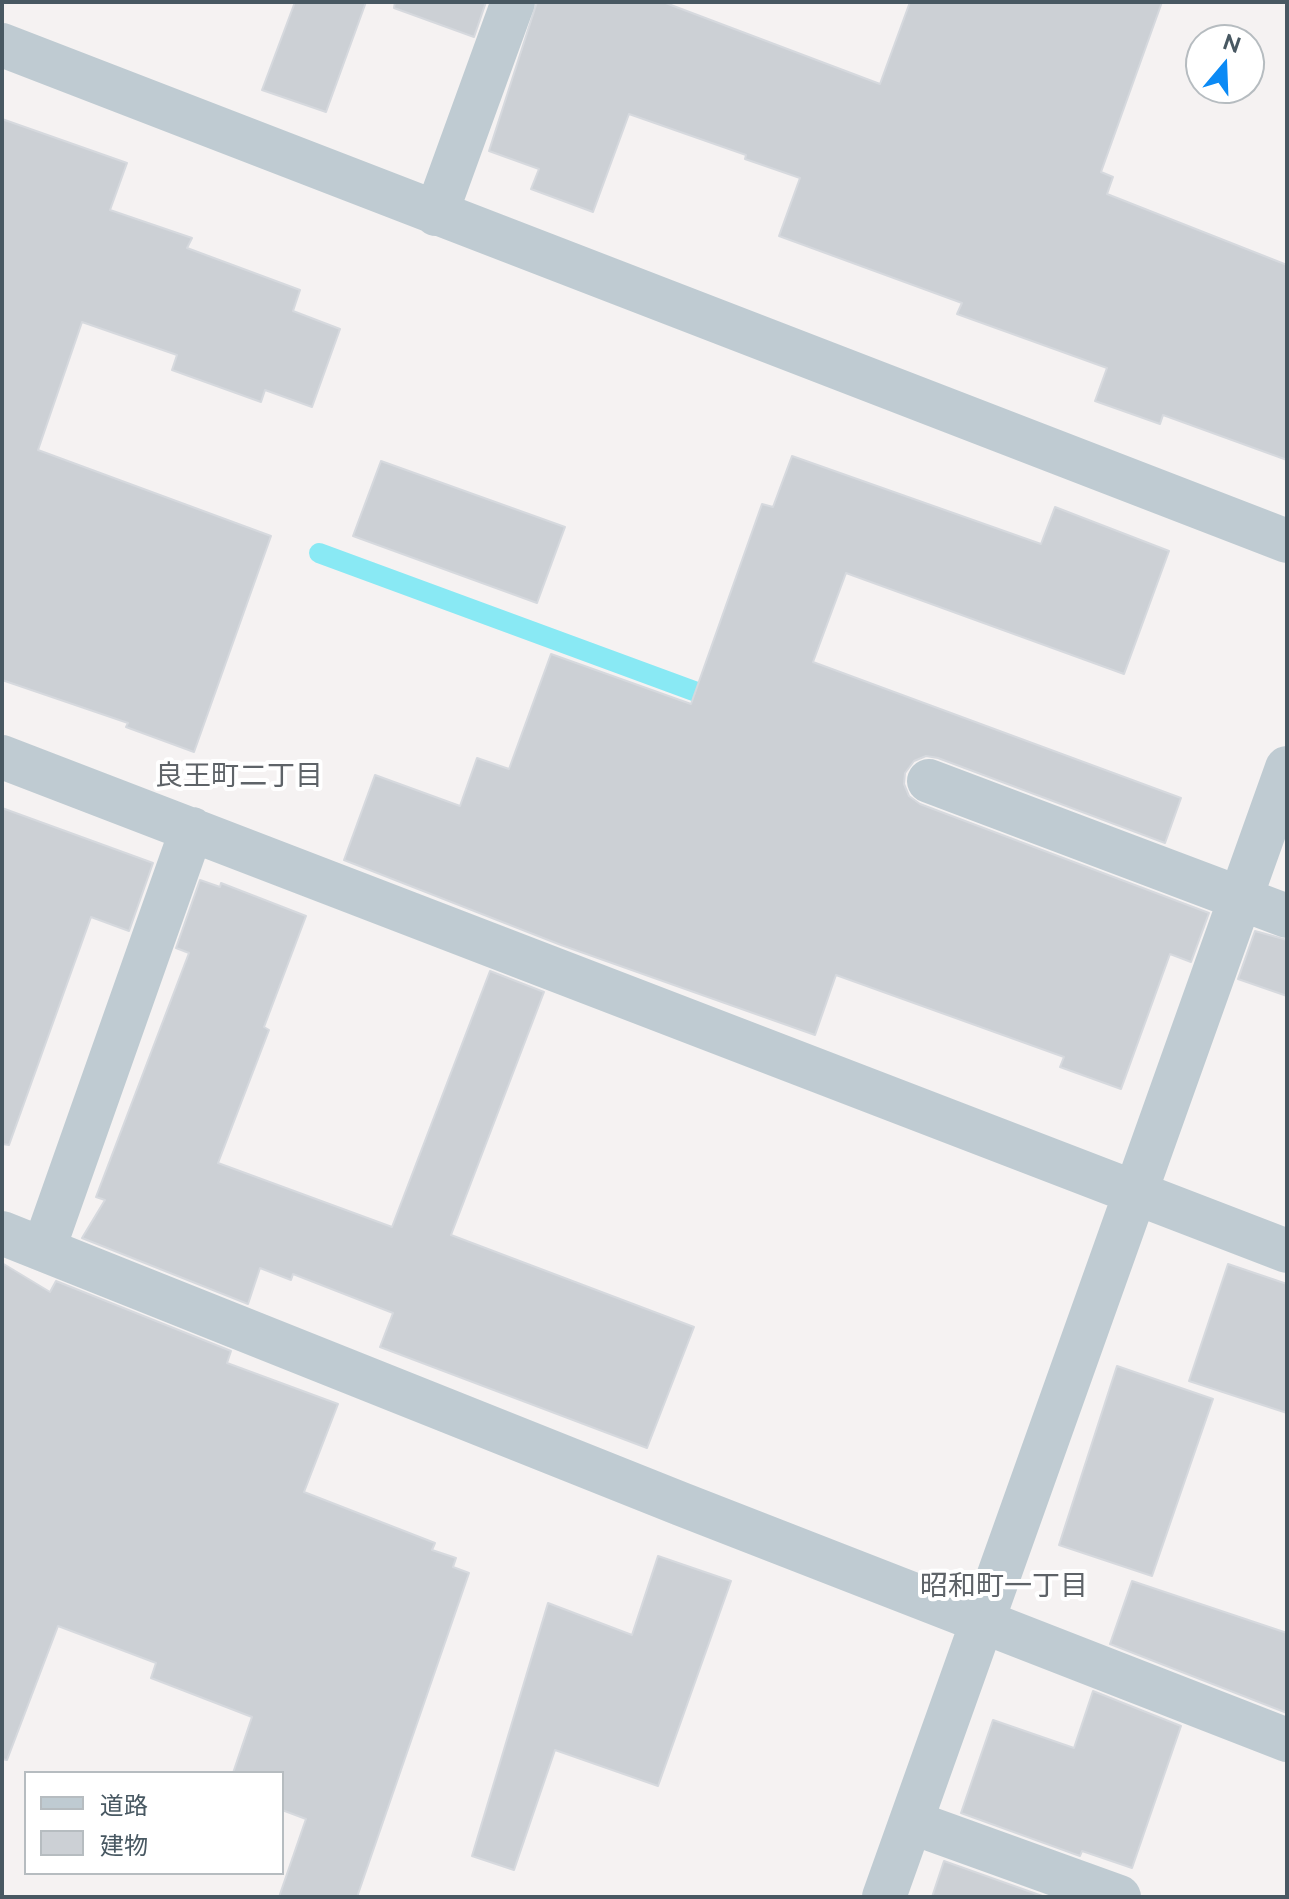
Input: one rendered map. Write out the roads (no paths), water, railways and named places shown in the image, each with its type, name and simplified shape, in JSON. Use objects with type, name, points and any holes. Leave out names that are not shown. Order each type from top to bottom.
[{"type":"street","points":[[436,214],[513,2]]},
{"type":"street","points":[[2,45],[1287,541]]},
{"type":"street","points":[[2,757],[1287,1251]]},
{"type":"street","points":[[884,1897],[1287,768]]},
{"type":"street","points":[[929,781],[1287,916]]},
{"type":"street","points":[[44,1248],[192,829]]},
{"type":"street","points":[[2,1233],[681,1504],[1287,1740]]},
{"type":"street","points":[[911,1822],[1119,1897]]},
{"type":"waterway","points":[[319,553],[721,701]]},
{"type":"district","name":"良王町二丁目","points":[[239,777]]},
{"type":"district","name":"昭和町一丁目","points":[[1004,1587]]}]
